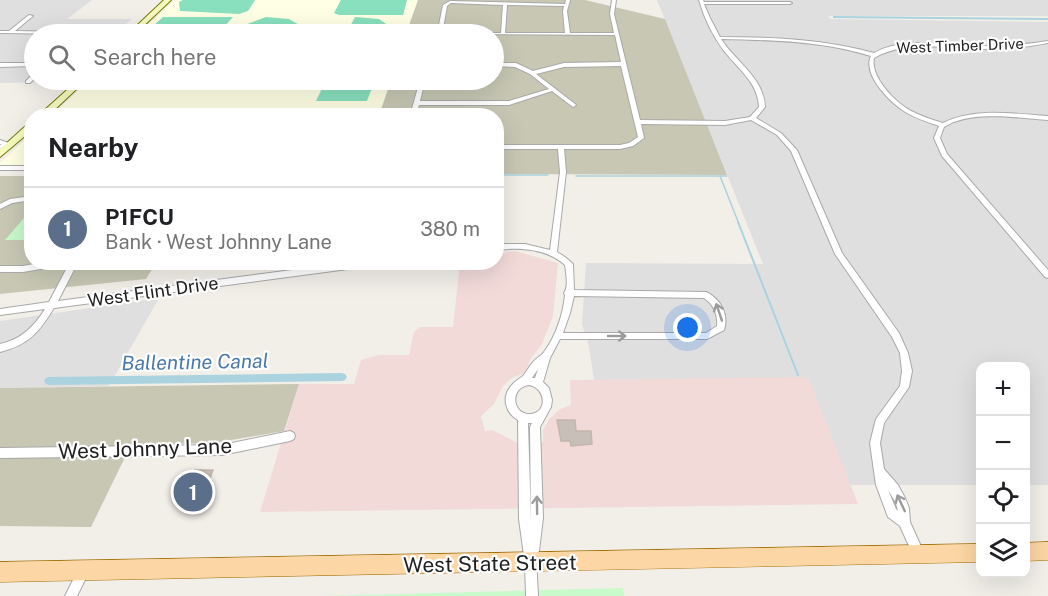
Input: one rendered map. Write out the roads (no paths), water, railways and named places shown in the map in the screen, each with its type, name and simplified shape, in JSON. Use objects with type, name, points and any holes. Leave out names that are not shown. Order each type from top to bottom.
[{"type":"main road","points":[[1030,552],[1048,551]]},
{"type":"main road","name":"West State Street","points":[[0,572],[976,553]]},
{"type":"street","points":[[139,24],[168,0]]},
{"type":"street","points":[[504,147],[620,147],[638,142],[641,138],[612,14],[614,0]]},
{"type":"street","points":[[441,24],[445,5],[448,3],[567,2],[568,34]]},
{"type":"street","points":[[639,122],[724,123],[752,117],[762,107],[761,94],[719,38],[701,2],[790,3]]},
{"type":"street","points":[[504,24],[505,3]]},
{"type":"street","points":[[10,32],[31,16]]},
{"type":"street","points":[[0,32],[24,32]]},
{"type":"street","points":[[504,34],[617,34]]},
{"type":"street","points":[[719,38],[814,41],[874,55],[869,64],[871,72],[897,102],[915,115],[943,125]]},
{"type":"street","name":"West Timber Drive","points":[[874,55],[887,49],[906,46],[987,48],[1048,42]]},
{"type":"street","points":[[504,64],[516,65],[532,73],[573,105]]},
{"type":"street","points":[[532,73],[564,65],[624,64]]},
{"type":"street","points":[[0,65],[24,65]]},
{"type":"street","points":[[416,104],[509,103],[553,89]]},
{"type":"street","points":[[51,108],[71,90]]},
{"type":"street","points":[[415,108],[420,90]]},
{"type":"street","points":[[1048,118],[976,115],[955,119],[943,125],[937,140],[944,155],[1048,275]]},
{"type":"street","points":[[752,117],[779,134],[794,150],[839,254],[896,335],[904,353],[907,371],[904,387],[879,422],[875,442],[881,485],[892,513],[904,522],[918,554]]},
{"type":"street","points":[[0,154],[3,145],[24,131]]},
{"type":"street","points":[[553,255],[563,172],[561,147]]},
{"type":"street","points":[[0,168],[24,168]]},
{"type":"street","points":[[0,207],[10,201],[24,199]]},
{"type":"street","points":[[504,247],[523,246],[553,255],[567,262],[570,267],[566,317],[546,357],[538,384]]},
{"type":"street","points":[[0,269],[24,268]]},
{"type":"street","points":[[0,348],[26,340],[52,305],[70,270]]},
{"type":"street","name":"West Flint Drive","points":[[0,312],[317,270]]},
{"type":"street","points":[[558,336],[707,336],[721,328],[722,321],[718,306],[706,295],[568,293]]},
{"type":"street","points":[[543,412],[530,417],[523,416],[512,409],[510,404],[511,393],[527,379],[540,359],[546,357]]},
{"type":"street","points":[[520,384],[538,384],[549,395],[548,407],[534,427],[537,518],[531,563]]},
{"type":"street","points":[[523,416],[525,519],[531,563],[532,596]]},
{"type":"street","name":"West Johnny Lane","points":[[0,453],[222,450],[290,436]]},
{"type":"street","points":[[71,596],[84,570]]},
{"type":"waterway","points":[[835,17],[1048,19]]},
{"type":"waterway","points":[[504,175],[548,175]]},
{"type":"waterway","points":[[576,176],[720,176]]},
{"type":"waterway","points":[[720,176],[727,176]]},
{"type":"waterway","points":[[720,176],[739,224]]},
{"type":"waterway","points":[[738,222],[798,375]]},
{"type":"waterway","name":"Ballentine Canal","points":[[49,381],[342,377]]},
{"type":"place","name":"P1FCU","points":[[193,492]]}]
